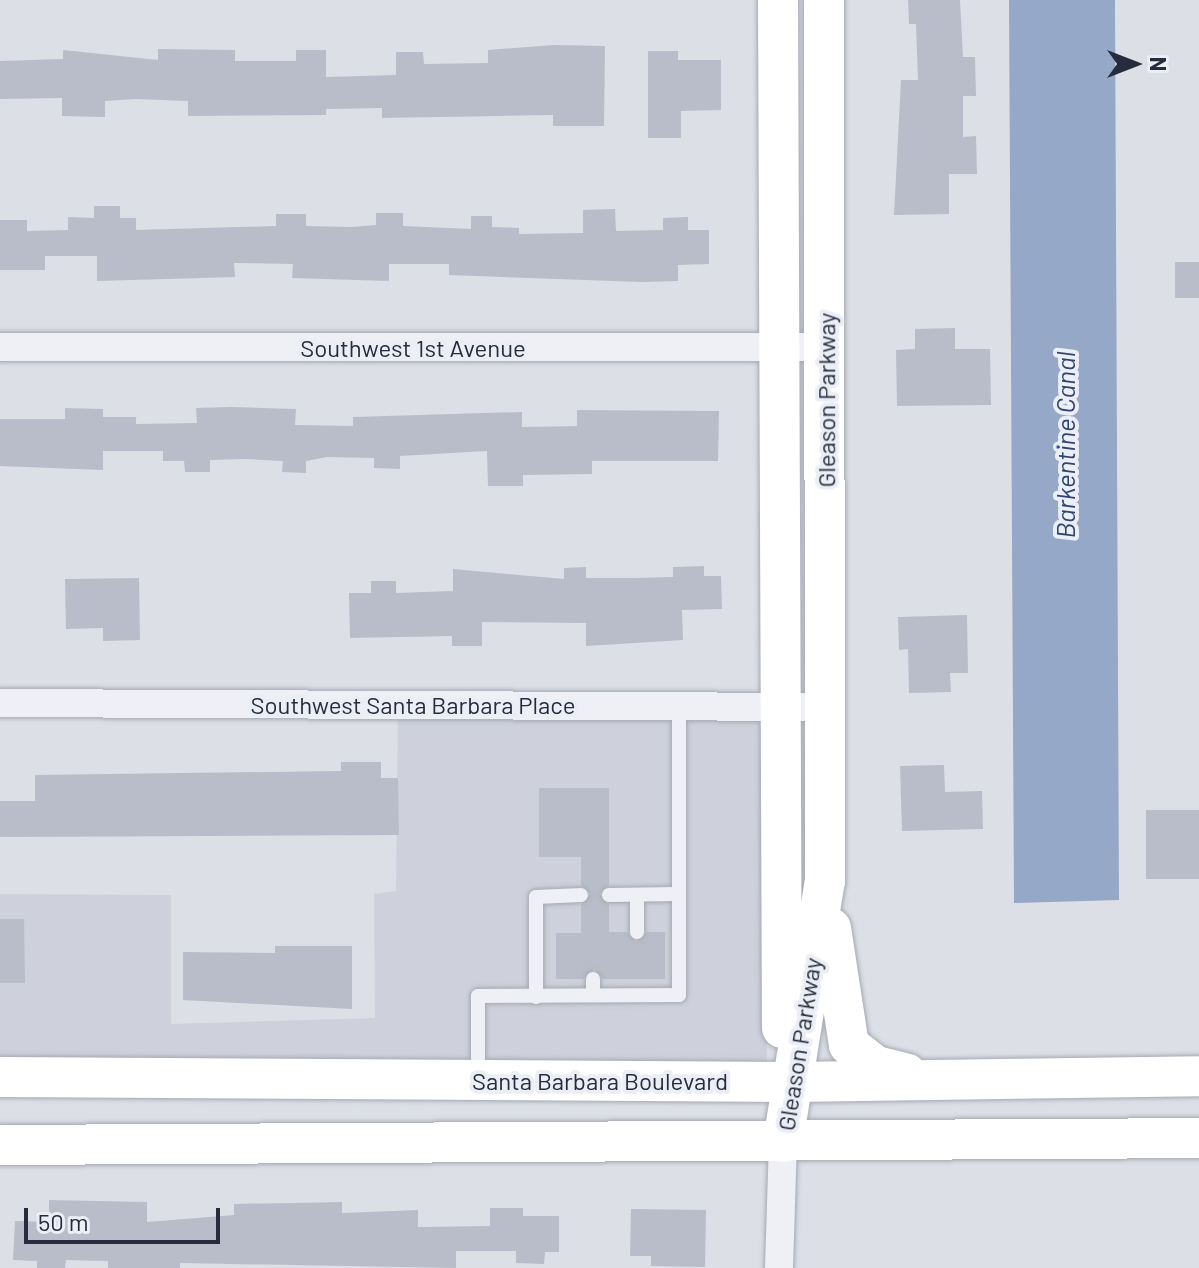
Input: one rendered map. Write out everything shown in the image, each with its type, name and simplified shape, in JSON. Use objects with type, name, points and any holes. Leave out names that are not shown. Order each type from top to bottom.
[{"type":"main road","name":"Gleason Parkway","points":[[778,0],[781,707],[787,1082],[783,1142]]},
{"type":"main road","name":"Gleason Parkway","points":[[787,1082],[825,881],[824,0]]},
{"type":"main road","points":[[825,881],[849,1045],[876,1066],[932,1080]]},
{"type":"main road","name":"Santa Barbara Boulevard","points":[[0,1077],[787,1082],[1199,1076]]},
{"type":"main road","points":[[212,1079],[212,1145]]},
{"type":"main road","points":[[0,1145],[1199,1138]]},
{"type":"street","name":"Southwest 1st Avenue","points":[[0,347],[825,347]]},
{"type":"street","name":"Southwest Santa Barbara Place","points":[[0,703],[827,707]]},
{"type":"street","points":[[779,1268],[783,1142]]},
{"type":"lane","points":[[478,1080],[478,996],[679,995],[679,708]]},
{"type":"lane","points":[[609,895],[677,894]]},
{"type":"lane","points":[[536,997],[536,897],[581,895]]},
{"type":"lane","points":[[637,895],[637,932]]},
{"type":"lane","points":[[593,979],[593,995]]},
{"type":"lane","points":[[636,979],[637,995]]},
{"type":"shaded area","points":[[398,707],[765,707],[767,1069],[0,1064],[0,894],[171,895],[171,1024],[375,1018],[374,894],[396,891]]},
{"type":"water","name":"Barkentine Canal","points":[[1009,0],[1115,0],[1119,900],[1014,903]]},
{"type":"building","points":[[908,0],[960,0],[963,57],[975,57],[976,96],[963,96],[963,137],[976,136],[977,174],[949,174],[949,214],[894,215],[901,80],[918,80],[916,24],[909,24]]},
{"type":"building","points":[[554,45],[605,46],[604,126],[553,126],[553,115],[382,118],[382,108],[326,109],[326,115],[188,116],[188,101],[136,99],[105,101],[105,117],[62,116],[62,98],[0,99],[0,61],[63,59],[63,50],[158,60],[158,49],[235,50],[235,61],[296,61],[296,50],[326,50],[326,77],[396,75],[396,52],[423,52],[424,64],[488,63],[488,50]]},
{"type":"building","points":[[648,51],[678,51],[678,60],[721,60],[721,110],[681,111],[681,138],[648,138]]},
{"type":"building","points":[[94,206],[120,206],[120,218],[136,218],[136,230],[276,226],[276,214],[306,214],[306,226],[351,227],[376,225],[376,213],[403,213],[403,226],[471,229],[471,216],[492,216],[492,227],[519,228],[519,234],[583,233],[583,210],[615,209],[616,231],[663,230],[663,218],[688,217],[688,230],[709,230],[709,264],[678,265],[678,281],[642,282],[449,275],[449,264],[389,264],[389,281],[292,278],[293,264],[234,263],[235,277],[97,281],[97,256],[45,256],[45,270],[0,270],[0,220],[27,220],[27,231],[68,230],[68,217],[94,218]]},
{"type":"building","points":[[1175,262],[1199,262],[1199,298],[1175,298]]},
{"type":"building","points":[[955,328],[955,349],[990,349],[991,405],[897,406],[896,350],[915,349],[915,329]]},
{"type":"building","points":[[65,408],[103,409],[103,417],[136,417],[136,424],[197,423],[196,408],[296,409],[295,425],[353,426],[353,417],[522,412],[522,427],[577,426],[577,410],[719,411],[718,461],[592,461],[592,474],[523,475],[523,486],[488,486],[487,451],[400,456],[400,469],[374,468],[374,458],[327,457],[306,461],[306,473],[282,472],[283,461],[244,459],[210,460],[210,472],[185,472],[184,461],[163,461],[163,451],[103,451],[103,470],[0,466],[0,419],[65,419]]},
{"type":"building","points":[[704,566],[704,576],[721,576],[722,609],[682,610],[683,640],[586,646],[586,623],[482,622],[482,646],[452,646],[452,636],[350,638],[349,593],[371,593],[371,581],[396,581],[396,593],[453,591],[453,569],[564,579],[564,568],[586,567],[586,578],[634,578],[673,577],[673,567]]},
{"type":"building","points":[[139,578],[140,640],[103,641],[103,628],[66,629],[65,579]]},
{"type":"building","points":[[967,615],[968,673],[950,673],[951,692],[909,693],[908,649],[899,650],[898,617]]},
{"type":"building","points":[[341,762],[381,762],[381,778],[398,778],[399,835],[0,837],[0,801],[35,801],[35,775],[341,771]]},
{"type":"building","points":[[944,765],[945,792],[982,791],[983,829],[902,831],[900,766]]},
{"type":"building","points":[[539,788],[609,788],[609,885],[599,894],[609,905],[609,932],[627,932],[636,942],[647,932],[665,932],[665,979],[603,979],[594,969],[583,979],[556,979],[556,933],[581,933],[581,905],[591,894],[581,885],[581,857],[539,857]]},
{"type":"building","points":[[1146,810],[1199,810],[1199,879],[1146,879]]},
{"type":"building","points":[[0,919],[24,919],[25,983],[0,983]]},
{"type":"building","points":[[275,946],[352,946],[352,1009],[183,1000],[183,952],[275,953]]},
{"type":"building","points":[[49,1200],[147,1202],[147,1222],[234,1215],[234,1204],[342,1202],[342,1213],[418,1210],[418,1227],[490,1226],[490,1208],[523,1208],[523,1216],[559,1216],[559,1252],[545,1252],[544,1264],[516,1263],[516,1251],[456,1251],[456,1268],[180,1263],[180,1268],[108,1268],[108,1261],[66,1260],[65,1268],[37,1268],[37,1261],[13,1260],[15,1221],[49,1222]]},
{"type":"building","points":[[631,1209],[706,1210],[705,1267],[651,1266],[651,1256],[630,1256]]}]
